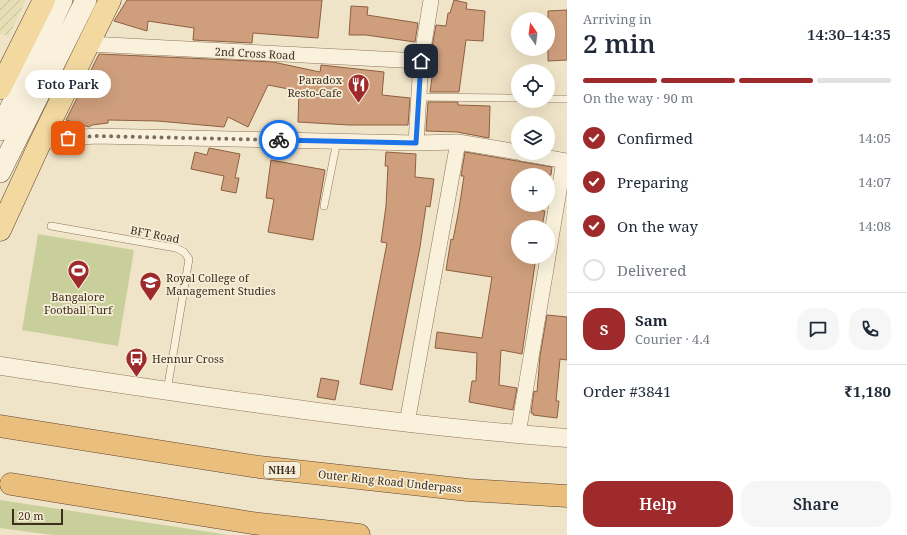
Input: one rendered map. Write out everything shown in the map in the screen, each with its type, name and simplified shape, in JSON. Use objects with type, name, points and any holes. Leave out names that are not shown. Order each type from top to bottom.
[{"type":"highway","name":"Outer Ring Road Underpass","points":[[0,426],[259,467],[468,490],[567,496]]},
{"type":"highway","points":[[11,484],[252,523],[360,535]]},
{"type":"main road","points":[[0,88],[44,0]]},
{"type":"main road","points":[[0,130],[62,0]]},
{"type":"main road","points":[[0,172],[86,0]]},
{"type":"main road","points":[[0,230],[41,141],[110,0]]},
{"type":"street","points":[[416,143],[421,61],[431,0]]},
{"type":"street","name":"2nd Cross Road","points":[[89,44],[421,61]]},
{"type":"street","points":[[41,141],[95,136],[416,143],[458,142],[511,151]]},
{"type":"street","points":[[407,424],[458,142]]},
{"type":"street","points":[[555,159],[566,161],[555,220]]},
{"type":"street","points":[[518,434],[547,264]]},
{"type":"street","points":[[0,366],[298,410],[407,424],[567,438]]},
{"type":"lane","points":[[418,97],[511,98]]},
{"type":"lane","points":[[555,99],[567,99]]},
{"type":"lane","points":[[324,206],[338,141]]},
{"type":"lane","name":"BFT Road","points":[[51,226],[176,248],[184,252],[189,258],[167,391]]},
{"type":"shaded area","points":[[0,0],[26,0],[9,36],[0,34]]},
{"type":"green space","name":"Bangalore Football Turf","points":[[38,234],[134,250],[118,346],[22,330]]},
{"type":"green space","points":[[0,500],[229,535],[53,535],[0,528]]},
{"type":"building","points":[[127,0],[322,0],[318,38],[253,33],[252,43],[193,40],[194,28],[148,21],[147,31],[114,21]]},
{"type":"building","points":[[454,0],[467,3],[466,9],[485,11],[483,41],[466,40],[459,92],[430,92],[436,48],[432,47],[436,25],[446,26],[448,13],[450,13]]},
{"type":"building","points":[[351,6],[368,7],[367,15],[418,23],[415,42],[366,35],[349,35]]},
{"type":"building","points":[[567,10],[567,60],[548,61],[548,56],[555,56],[555,12],[548,11]]},
{"type":"building","points":[[99,54],[273,62],[320,72],[321,65],[384,72],[382,95],[410,98],[408,125],[349,125],[298,122],[299,91],[268,85],[248,127],[228,117],[224,127],[158,121],[108,120],[108,123],[92,125],[89,127],[66,120]]},
{"type":"building","points":[[428,102],[458,102],[458,105],[490,106],[489,138],[457,132],[426,131]]},
{"type":"building","points":[[209,148],[240,154],[235,178],[239,178],[236,193],[221,190],[224,176],[191,169],[195,152],[207,155]]},
{"type":"building","points":[[386,152],[416,154],[415,177],[434,179],[430,207],[426,206],[420,247],[392,390],[360,384],[387,243],[381,242],[386,206],[388,166],[385,166]]},
{"type":"building","points":[[465,152],[552,167],[511,168],[511,212],[545,212],[543,220],[511,220],[511,264],[535,264],[522,354],[501,350],[499,385],[517,388],[513,410],[469,402],[472,381],[476,381],[477,353],[435,348],[437,332],[482,338],[492,277],[446,270],[451,239],[453,240],[459,209],[464,176],[461,176]]},
{"type":"building","points":[[271,160],[325,170],[313,240],[268,232],[274,199],[266,198]]},
{"type":"building","points":[[547,315],[567,317],[567,360],[560,359],[556,401],[559,401],[557,418],[533,415],[533,413],[531,413],[534,391],[537,392],[540,356]]},
{"type":"building","points":[[321,378],[339,381],[335,400],[317,397]]},
{"type":"way so far","points":[[68,138],[95,136],[279,140]]},
{"type":"place","name":"Paradox Resto-Cafe","points":[[358,104]]},
{"type":"place","name":"Foto Park","points":[[68,138]]},
{"type":"place","name":"Bangalore Football Turf","points":[[78,290]]},
{"type":"place","name":"Royal College of Management Studies","points":[[151,302]]},
{"type":"place","name":"Hennur Cross","points":[[136,378]]},
{"type":"route","points":[[279,140],[416,143],[421,61]]}]
